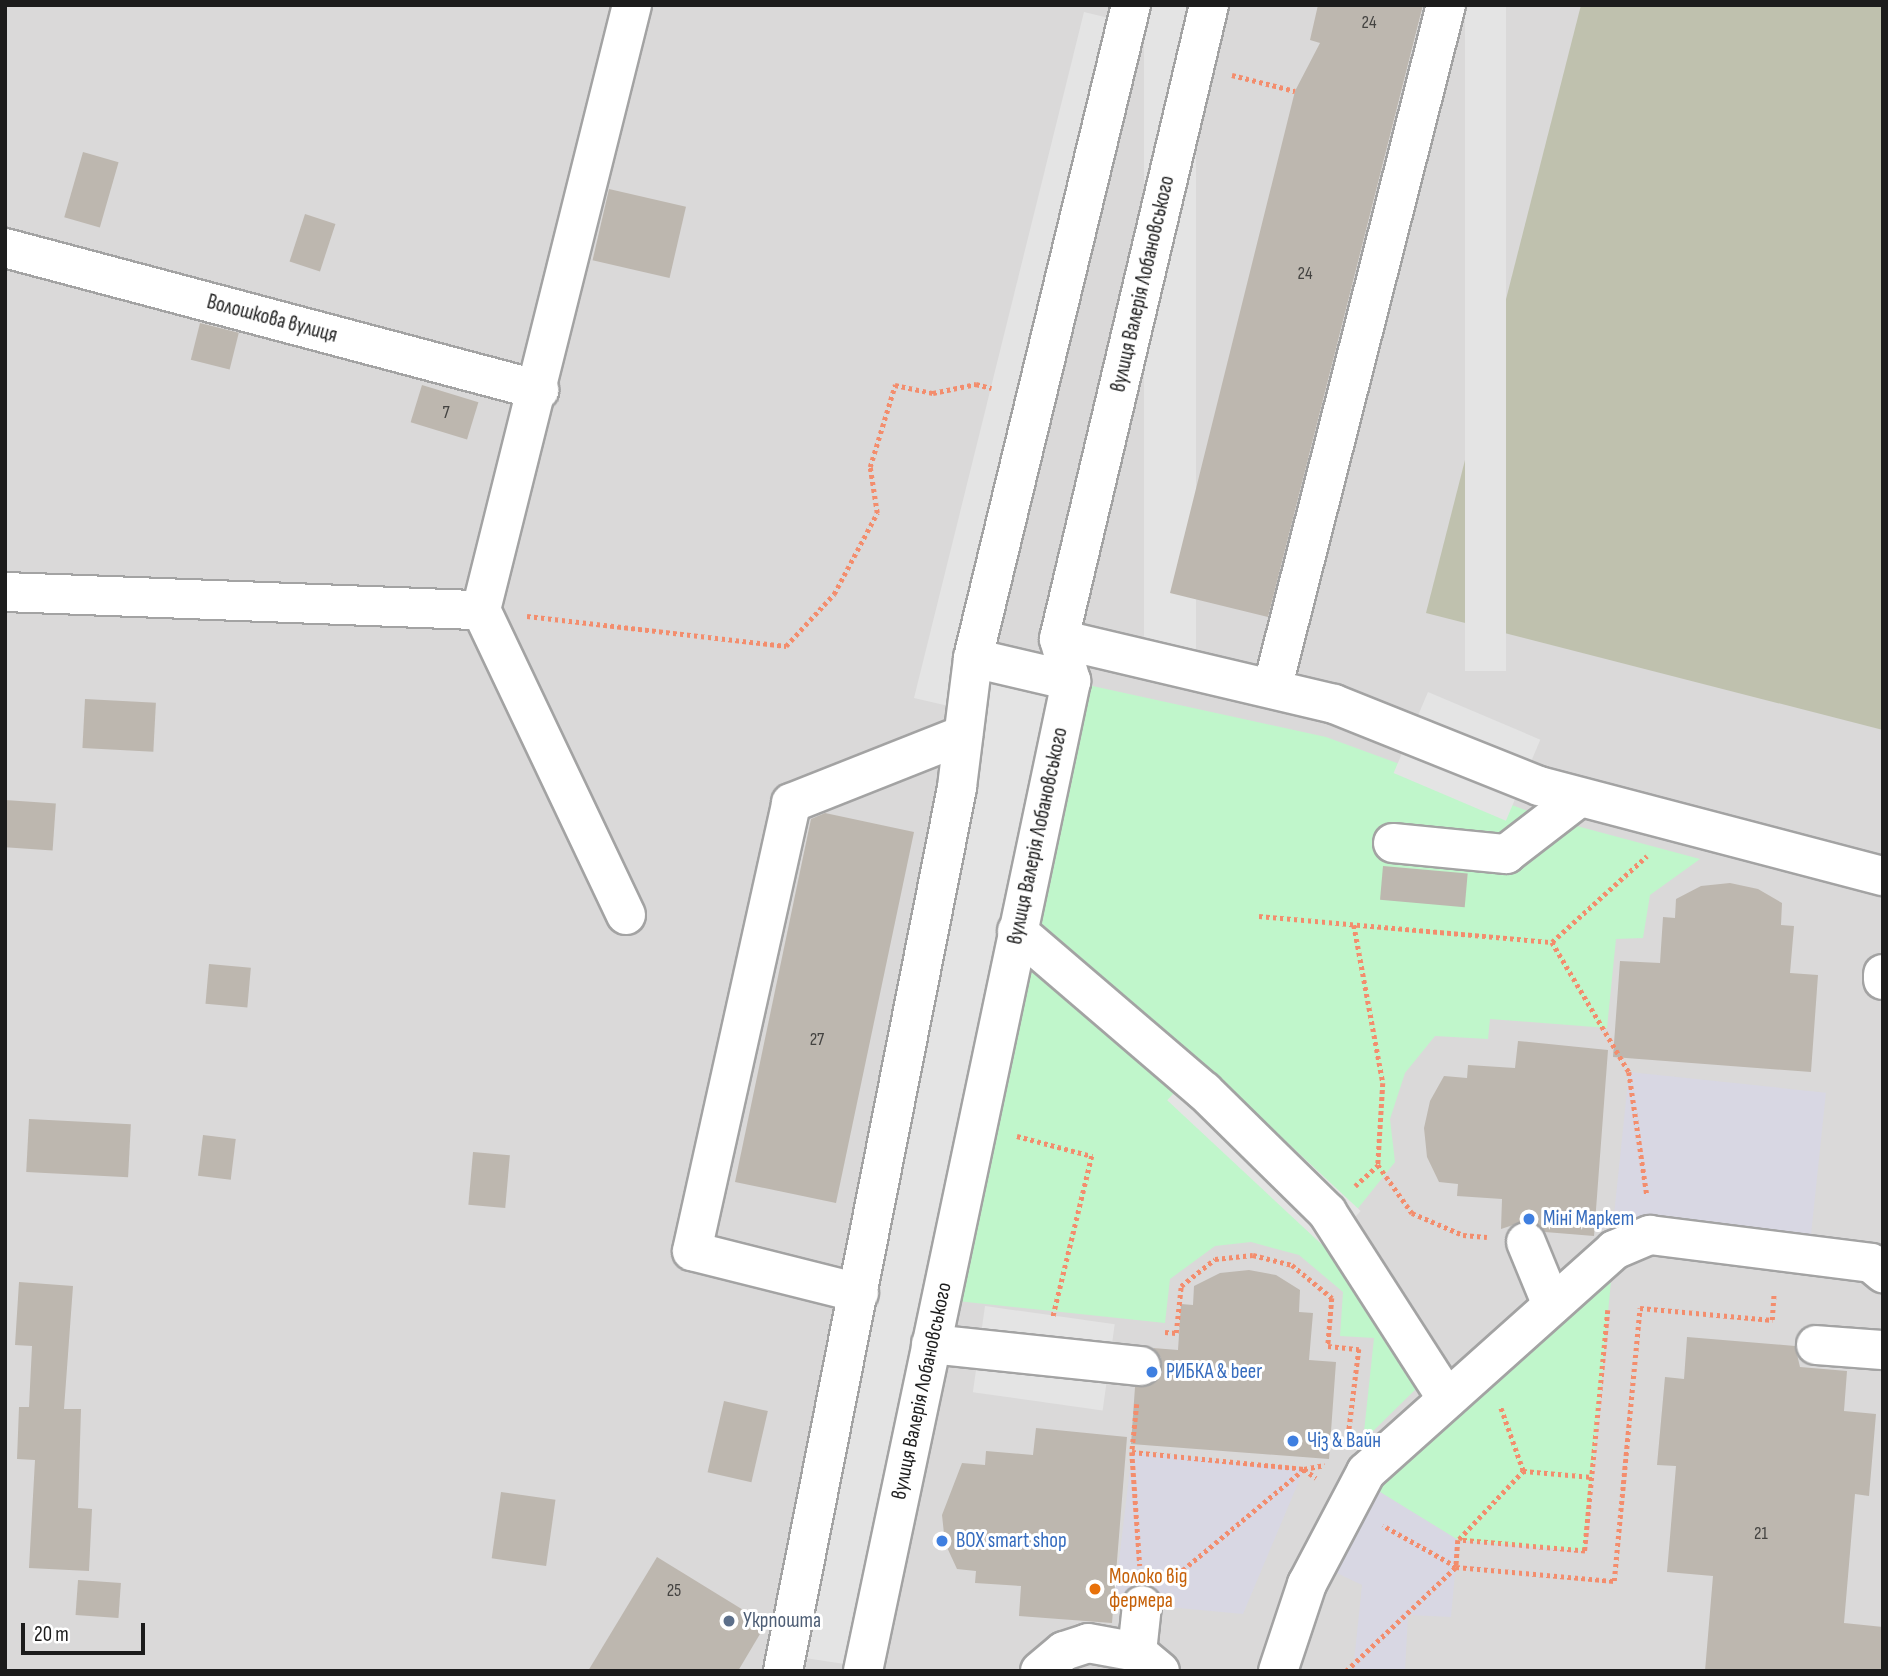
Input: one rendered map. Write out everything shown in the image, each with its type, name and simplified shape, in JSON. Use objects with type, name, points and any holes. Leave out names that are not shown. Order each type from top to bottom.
[{"type":"street","points":[[626,915],[481,611],[539,390],[632,5]]},
{"type":"street","points":[[783,1671],[859,1293],[963,736],[973,658],[1131,5]]},
{"type":"street","points":[[1272,689],[1446,5]]},
{"type":"street","name":"вулиця Валерія Лобановського","points":[[863,1671],[1071,681],[1059,639],[1194,66],[1201,8]]},
{"type":"street","name":"Волошкова вулиця","points":[[5,248],[539,390]]},
{"type":"street","points":[[5,592],[481,611]]},
{"type":"street","points":[[1059,639],[1334,704],[1580,797],[1883,876]]},
{"type":"street","points":[[973,658],[1071,681]]},
{"type":"street","points":[[859,1293],[692,1251],[791,803],[963,736]]},
{"type":"street","points":[[1393,843],[1506,854],[1580,797]]},
{"type":"street","points":[[1017,931],[1204,1091],[1327,1212],[1447,1399]]},
{"type":"street","points":[[1883,974],[1883,980]]},
{"type":"street","points":[[1278,1671],[1307,1584],[1366,1472],[1614,1250],[1650,1235],[1879,1267]]},
{"type":"street","points":[[1526,1242],[1552,1305]]},
{"type":"street","points":[[932,1344],[1141,1366]]},
{"type":"street","points":[[1816,1345],[1883,1350]]},
{"type":"street","points":[[1040,1671],[1064,1651],[1088,1643],[1148,1661],[1142,1605]]},
{"type":"path","points":[[1194,66],[1296,91]]},
{"type":"path","points":[[481,611],[786,646],[834,594],[877,513],[870,467],[895,385],[933,393],[976,384],[991,388]]},
{"type":"path","points":[[1259,916],[1552,942],[1682,825]]},
{"type":"path","points":[[1354,925],[1383,1083],[1378,1165],[1412,1213],[1464,1235],[1526,1242]]},
{"type":"path","points":[[1552,942],[1629,1072],[1650,1235]]},
{"type":"path","points":[[977,1126],[1092,1156],[1044,1356]]},
{"type":"path","points":[[1458,1540],[1585,1551],[1614,1250]]},
{"type":"path","points":[[1141,1366],[1146,1331],[1176,1333],[1181,1286],[1215,1259],[1253,1255],[1292,1265],[1332,1298],[1328,1346],[1359,1349],[1349,1436]]},
{"type":"path","points":[[1349,1506],[1456,1567],[1614,1581],[1640,1308],[1772,1320]]},
{"type":"path","points":[[1484,1366],[1523,1471]]},
{"type":"path","points":[[1142,1605],[1132,1452],[1304,1469],[1335,1463]]},
{"type":"path","points":[[1142,1605],[1304,1469]]},
{"type":"path","points":[[1523,1471],[1592,1478]]},
{"type":"path","points":[[1346,1671],[1456,1567],[1458,1540],[1523,1471]]},
{"type":"shaded area","points":[[5,5],[1883,5],[1883,1671],[5,1671]]},
{"type":"shaded area","points":[[1144,5],[1196,5],[1196,666],[1144,666]]},
{"type":"shaded area","points":[[1465,5],[1506,5],[1506,671],[1465,671]]},
{"type":"shaded area","points":[[1581,5],[1883,5],[1883,730],[1426,613]]},
{"type":"shaded area","points":[[1084,12],[1117,20],[953,707],[914,698]]},
{"type":"shaded area","points":[[987,675],[1052,689],[851,1665],[805,1658],[979,777]]},
{"type":"shaded area","points":[[1428,692],[1540,740],[1506,821],[1394,773]]},
{"type":"shaded area","points":[[1202,1063],[1361,1211],[1326,1248],[1167,1100]]},
{"type":"shaded area","points":[[1629,1072],[1826,1093],[1810,1241],[1613,1220]]},
{"type":"shaded area","points":[[985,1306],[1115,1324],[1103,1410],[973,1392]]},
{"type":"shaded area","points":[[1132,1452],[1304,1469],[1243,1614],[1114,1602]]},
{"type":"shaded area","points":[[1362,1481],[1458,1540],[1451,1617],[1408,1615],[1405,1671],[1353,1671],[1362,1585],[1318,1564]]},
{"type":"green space","points":[[1088,685],[1326,737],[1547,818],[1700,859],[1650,895],[1643,938],[1616,939],[1607,1028],[1490,1019],[1488,1039],[1435,1036],[1405,1073],[1390,1119],[1395,1162],[1327,1247],[1422,1383],[1363,1441],[1374,1338],[1340,1336],[1343,1292],[1299,1255],[1251,1242],[1215,1246],[1170,1279],[1165,1323],[957,1301]]},
{"type":"green space","points":[[1614,1250],[1585,1551],[1458,1540],[1362,1481]]},
{"type":"building","points":[[1318,5],[1423,5],[1268,617],[1170,593],[1295,91],[1320,43],[1310,40]]},
{"type":"building","points":[[83,152],[119,162],[100,228],[64,217]]},
{"type":"building","points":[[609,189],[686,207],[670,278],[593,260]]},
{"type":"building","points":[[305,214],[335,224],[320,271],[290,262]]},
{"type":"building","points":[[200,323],[239,333],[230,370],[191,360]]},
{"type":"building","points":[[422,385],[478,402],[467,440],[411,422]]},
{"type":"building","points":[[85,699],[156,703],[153,752],[82,748]]},
{"type":"building","points":[[5,800],[56,804],[53,850],[5,847]]},
{"type":"building","points":[[825,813],[914,832],[836,1203],[735,1182],[811,819]]},
{"type":"building","points":[[1383,866],[1468,873],[1465,907],[1380,900]]},
{"type":"building","points":[[1730,883],[1758,889],[1782,903],[1781,925],[1794,926],[1790,973],[1818,975],[1811,1072],[1613,1057],[1620,961],[1660,963],[1663,917],[1675,918],[1676,899],[1701,886]]},
{"type":"building","points":[[209,964],[251,968],[247,1008],[206,1004]]},
{"type":"building","points":[[1518,1041],[1608,1050],[1594,1236],[1545,1232],[1528,1220],[1501,1229],[1502,1199],[1457,1196],[1458,1184],[1439,1182],[1427,1157],[1424,1128],[1430,1101],[1444,1076],[1467,1078],[1468,1065],[1515,1068]]},
{"type":"building","points":[[29,1119],[131,1124],[128,1177],[26,1172]]},
{"type":"building","points":[[203,1135],[236,1139],[231,1180],[198,1176]]},
{"type":"building","points":[[473,1152],[510,1155],[505,1208],[468,1205]]},
{"type":"building","points":[[1249,1270],[1276,1275],[1300,1290],[1299,1312],[1313,1313],[1309,1360],[1336,1362],[1329,1459],[1131,1444],[1135,1387],[1159,1378],[1161,1358],[1153,1348],[1178,1350],[1181,1304],[1193,1305],[1194,1286],[1220,1273]]},
{"type":"building","points":[[19,1282],[73,1286],[64,1409],[81,1409],[78,1508],[92,1509],[89,1571],[29,1568],[35,1460],[17,1459],[19,1407],[29,1407],[32,1346],[15,1345]]},
{"type":"building","points":[[1687,1337],[1795,1346],[1800,1367],[1847,1371],[1844,1411],[1876,1414],[1869,1496],[1855,1494],[1844,1623],[1883,1627],[1883,1671],[1705,1671],[1713,1576],[1667,1572],[1676,1466],[1657,1465],[1665,1377],[1684,1379]]},
{"type":"building","points":[[724,1401],[768,1411],[751,1482],[708,1472]]},
{"type":"building","points":[[1036,1428],[1127,1437],[1112,1623],[1019,1616],[1021,1586],[975,1583],[976,1571],[957,1569],[945,1543],[942,1515],[962,1463],[985,1465],[986,1451],[1033,1455]]},
{"type":"building","points":[[501,1492],[555,1500],[546,1566],[492,1558]]},
{"type":"building","points":[[657,1557],[766,1624],[738,1671],[588,1671]]},
{"type":"building","points":[[78,1580],[121,1583],[118,1618],[76,1615]]},
{"type":"place","name":"Міні Маркет","points":[[1529,1219]]},
{"type":"place","name":"РИБКА & beer","points":[[1152,1372]]},
{"type":"place","name":"Чіз & Вайн","points":[[1293,1441]]},
{"type":"place","name":"BOX smart shop","points":[[942,1541]]},
{"type":"place","name":"Молоко від фермера","points":[[1095,1589]]},
{"type":"place","name":"Укрпошта","points":[[729,1621]]}]
